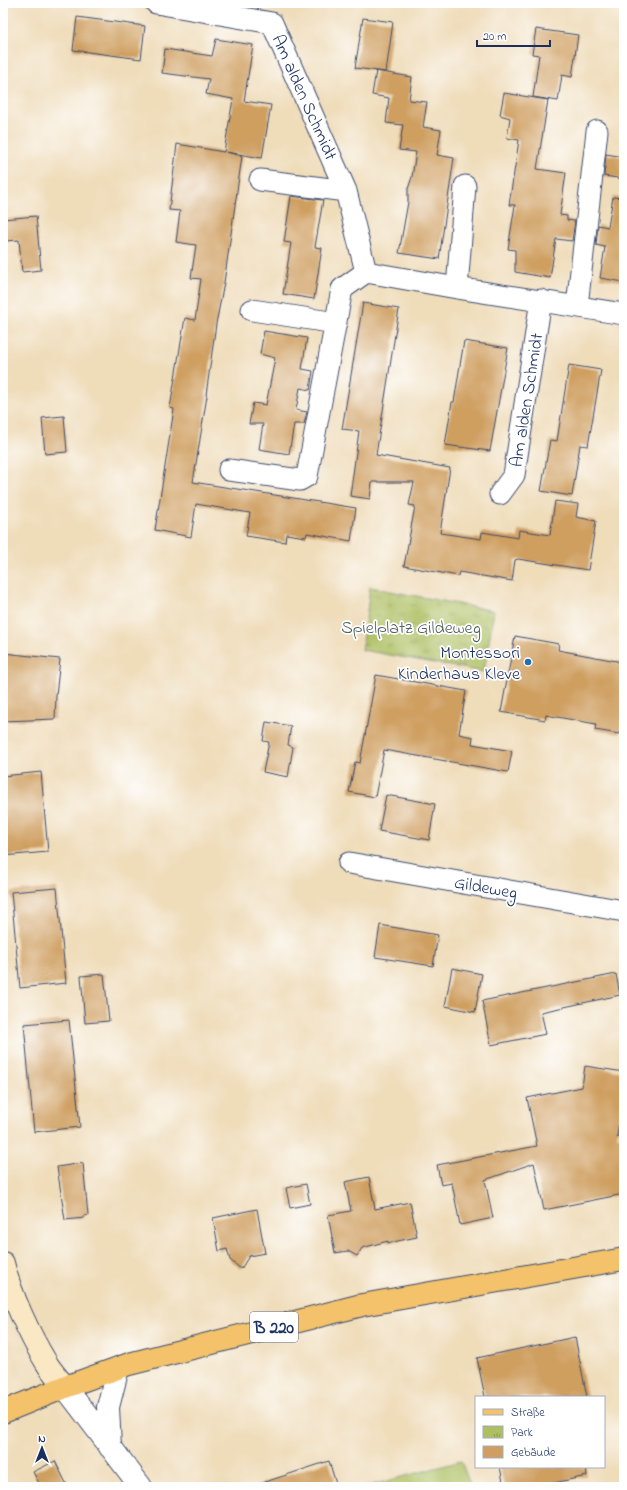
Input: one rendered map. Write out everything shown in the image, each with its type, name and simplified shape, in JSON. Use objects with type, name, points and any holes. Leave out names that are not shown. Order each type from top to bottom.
[{"type":"main road","name":"B 220","points":[[3,1412],[118,1368],[362,1305],[624,1259]]},
{"type":"main road","points":[[3,1263],[23,1318],[46,1363],[65,1387]]},
{"type":"street","name":"Am alden Schmidt","points":[[156,3],[272,23],[346,191],[366,272]]},
{"type":"street","points":[[577,306],[597,132]]},
{"type":"street","name":"Am alden Schmidt","points":[[260,180],[346,191]]},
{"type":"street","points":[[456,288],[464,186]]},
{"type":"street","points":[[229,470],[300,480],[307,476],[342,289],[366,272],[456,288],[624,314]]},
{"type":"street","name":"Am alden Schmidt","points":[[500,494],[514,475],[541,300]]},
{"type":"street","points":[[252,310],[336,323]]},
{"type":"street","name":"Gildeweg","points":[[349,863],[624,911]]},
{"type":"street","points":[[110,1447],[108,1407],[118,1368]]},
{"type":"street","points":[[65,1387],[141,1487]]},
{"type":"green space","name":"Spielplatz Gildeweg","points":[[370,587],[494,611],[484,672],[362,650]]},
{"type":"green space","points":[[461,1461],[471,1487],[365,1487]]},
{"type":"building","points":[[77,17],[145,26],[141,59],[73,50]]},
{"type":"building","points":[[363,18],[393,22],[386,72],[355,68]]},
{"type":"building","points":[[536,29],[578,35],[572,77],[562,75],[558,101],[533,97],[539,55],[532,54]]},
{"type":"building","points":[[216,39],[253,45],[244,101],[271,105],[262,158],[226,152],[242,156],[193,482],[356,508],[351,541],[307,533],[306,537],[286,534],[285,542],[246,536],[250,513],[196,504],[191,537],[155,530],[174,409],[170,408],[185,318],[195,320],[201,279],[191,278],[196,245],[176,242],[180,211],[169,210],[177,144],[224,152],[233,99],[206,94],[209,79],[162,73],[165,49],[212,56]]},
{"type":"building","points":[[376,71],[412,77],[409,100],[427,102],[423,127],[441,130],[437,155],[454,158],[439,259],[399,253],[408,202],[408,189],[412,177],[416,152],[399,150],[403,125],[386,123],[389,98],[372,95]]},
{"type":"building","points":[[504,93],[548,100],[537,169],[566,173],[560,215],[567,216],[567,220],[575,221],[572,241],[556,239],[550,278],[515,272],[515,250],[508,249],[515,205],[509,205],[519,140],[507,138],[510,118],[500,115]]},
{"type":"building","points":[[606,154],[624,157],[624,179],[604,176]]},
{"type":"building","points":[[291,196],[323,200],[315,247],[322,248],[314,299],[283,294],[291,243],[284,242]]},
{"type":"building","points":[[613,197],[624,198],[624,282],[600,278],[605,247],[596,245],[598,225],[608,227]]},
{"type":"building","points":[[36,216],[41,270],[22,272],[19,240],[5,241],[3,219]]},
{"type":"building","points":[[363,303],[399,309],[376,455],[450,468],[440,533],[481,539],[482,532],[518,538],[519,530],[550,535],[555,501],[578,504],[576,517],[596,521],[588,570],[518,559],[515,560],[512,581],[459,572],[458,576],[404,566],[415,506],[409,505],[414,482],[372,482],[370,499],[350,496],[359,431],[342,429]]},
{"type":"building","points":[[264,331],[307,338],[302,369],[313,371],[310,390],[300,388],[296,410],[307,412],[304,424],[294,424],[289,454],[259,449],[263,424],[249,424],[253,403],[266,405],[275,358],[260,354]]},
{"type":"building","points":[[464,341],[508,348],[490,451],[445,445]]},
{"type":"building","points":[[569,365],[601,370],[588,446],[580,445],[572,496],[541,491],[550,440],[557,441]]},
{"type":"building","points":[[64,416],[67,452],[45,454],[42,418]]},
{"type":"building","points":[[515,636],[559,644],[558,650],[622,662],[621,667],[624,668],[624,708],[619,734],[595,730],[596,724],[546,715],[545,720],[501,712]]},
{"type":"building","points":[[3,653],[60,659],[55,719],[3,721]]},
{"type":"building","points":[[376,675],[466,691],[459,734],[473,737],[472,744],[512,751],[508,772],[384,750],[375,797],[349,792],[355,762],[360,763]]},
{"type":"building","points":[[266,722],[291,726],[288,745],[293,747],[288,777],[263,772],[269,742],[263,741]]},
{"type":"building","points":[[41,772],[48,852],[3,856],[3,776]]},
{"type":"building","points":[[386,795],[435,804],[429,840],[379,831]]},
{"type":"building","points":[[57,888],[66,983],[20,988],[11,892]]},
{"type":"building","points":[[380,925],[438,935],[433,966],[375,957]]},
{"type":"building","points":[[452,968],[482,974],[475,1012],[445,1006]]},
{"type":"building","points":[[104,974],[109,1021],[85,1023],[81,976]]},
{"type":"building","points":[[616,974],[620,995],[541,1012],[546,1034],[491,1045],[482,1001]]},
{"type":"building","points":[[69,1020],[80,1127],[34,1132],[24,1024]]},
{"type":"building","points":[[585,1066],[624,1072],[624,1087],[617,1137],[624,1136],[624,1194],[544,1210],[534,1163],[485,1180],[493,1218],[460,1225],[452,1183],[441,1185],[437,1165],[537,1146],[527,1098],[582,1087]]},
{"type":"building","points":[[83,1163],[88,1215],[84,1216],[84,1218],[65,1220],[57,1167]]},
{"type":"building","points":[[369,1177],[375,1209],[410,1202],[417,1237],[388,1243],[388,1241],[362,1248],[357,1256],[348,1251],[335,1253],[328,1215],[351,1211],[345,1182]]},
{"type":"building","points":[[306,1184],[310,1204],[290,1208],[286,1188]]},
{"type":"building","points":[[257,1209],[265,1253],[249,1256],[241,1269],[230,1260],[227,1249],[219,1251],[213,1218]]},
{"type":"building","points":[[575,1337],[587,1396],[485,1396],[477,1358]]},
{"type":"building","points":[[55,1461],[68,1487],[41,1487],[33,1472]]},
{"type":"building","points":[[329,1461],[337,1487],[262,1487],[262,1483]]},
{"type":"building","points":[[500,1468],[586,1468],[587,1476],[534,1487],[504,1487]]},
{"type":"place","name":"Montessori Kinderhaus Kleve","points":[[528,662]]}]
